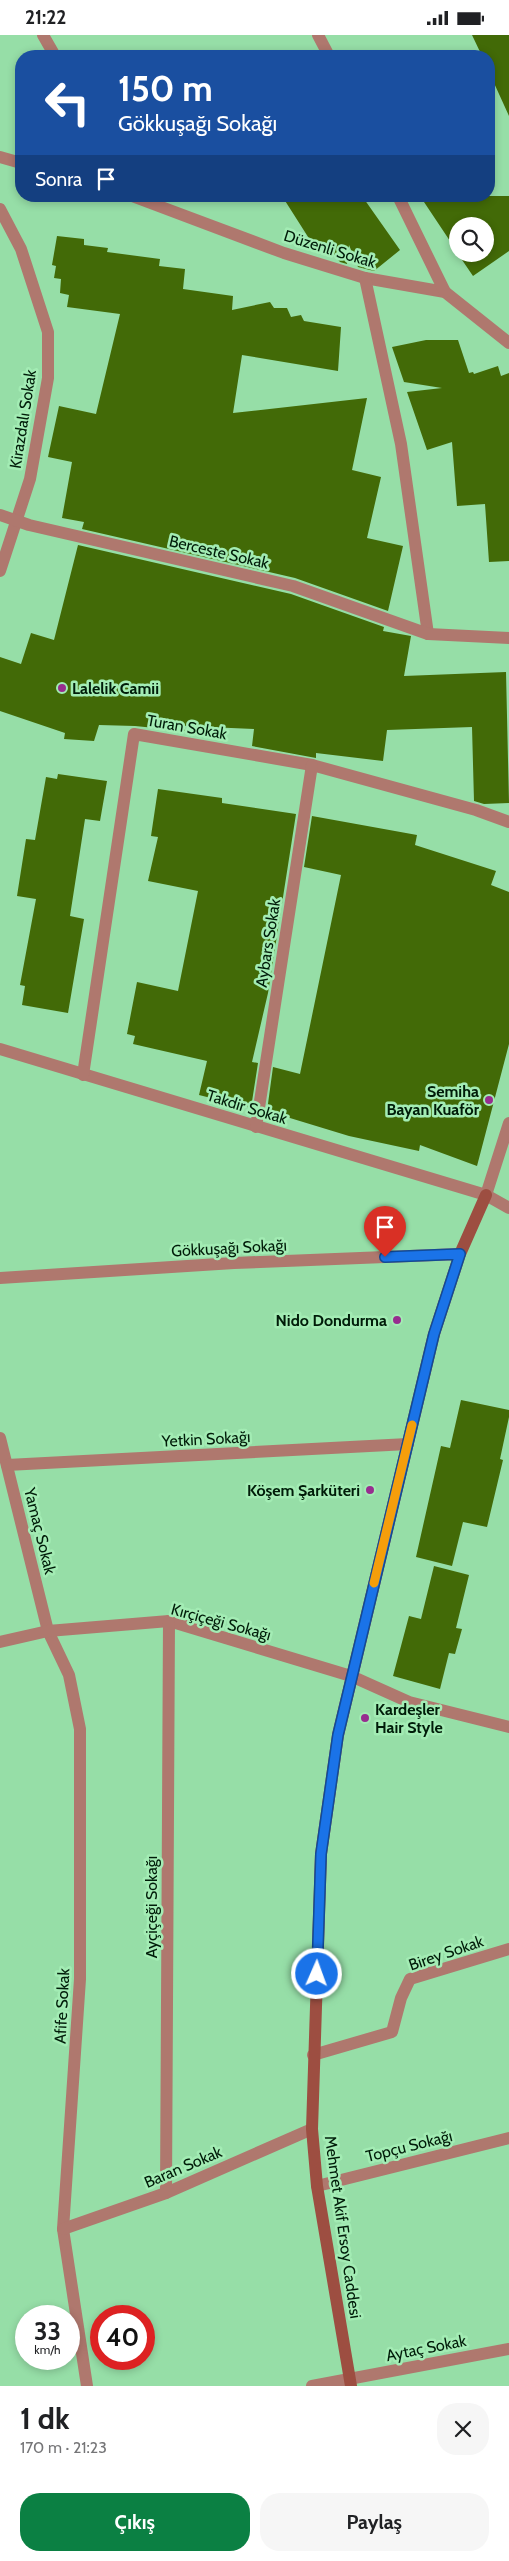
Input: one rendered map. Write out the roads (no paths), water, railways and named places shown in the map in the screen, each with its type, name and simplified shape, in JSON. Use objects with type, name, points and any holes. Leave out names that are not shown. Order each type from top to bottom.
[{"type":"street","points":[[43,35],[52,50]]},
{"type":"street","points":[[318,35],[326,50]]},
{"type":"street","points":[[0,157],[15,161]]},
{"type":"street","name":"Düzenli Sokak","points":[[148,202],[284,253],[365,278],[446,291]]},
{"type":"street","points":[[401,202],[446,291],[509,343]]},
{"type":"street","name":"Kirazdalı Sokak","points":[[0,209],[21,249],[48,332],[48,378],[30,479],[0,571]]},
{"type":"street","points":[[365,278],[401,444],[428,634]]},
{"type":"street","name":"Berceste Sokak","points":[[0,515],[16,521],[293,586],[428,634],[509,638]]},
{"type":"street","name":"Turan Sokak","points":[[83,1075],[134,734],[312,765],[476,810],[509,822]]},
{"type":"street","name":"Aybars Sokak","points":[[256,1127],[312,765]]},
{"type":"street","name":"Takdir Sokak","points":[[0,1049],[486,1195],[509,1208]]},
{"type":"street","points":[[486,1195],[509,1123]]},
{"type":"street","name":"Mehmet Akif Ersoy Caddesi","points":[[350,2383],[318,2185],[312,2129],[321,1854],[338,1735],[434,1334],[460,1254],[486,1195]]},
{"type":"street","name":"Gökkuşağı Sokağı","points":[[0,1278],[234,1263],[460,1254]]},
{"type":"street","name":"Yamaç Sokak","points":[[0,1438],[48,1631]]},
{"type":"street","name":"Yetkin Sokağı","points":[[7,1465],[408,1444]]},
{"type":"street","name":"Kırçiçeği Sokağı","points":[[0,1642],[48,1631],[169,1621],[352,1676],[409,1702],[509,1727]]},
{"type":"street","name":"Ayçiçeği Sokağı","points":[[166,2193],[169,1621]]},
{"type":"street","name":"Afife Sokak","points":[[48,1631],[69,1675],[80,1729],[80,1979],[63,2229],[87,2386]]},
{"type":"street","name":"Birey Sokak","points":[[313,2055],[392,2032],[401,1998],[410,1979],[509,1949]]},
{"type":"street","name":"Baran Sokak","points":[[63,2229],[166,2193],[312,2129]]},
{"type":"street","name":"Topçu Sokağı","points":[[318,2185],[509,2138]]},
{"type":"street","name":"Aytaç Sokak","points":[[312,2386],[350,2383],[509,2349]]},
{"type":"place","name":"Lalelik Camii","points":[[62,688]]},
{"type":"place","name":"Semiha Bayan Kuaför","points":[[489,1100]]},
{"type":"place","name":"Nido Dondurma","points":[[397,1320]]},
{"type":"place","name":"Köşem Şarküteri","points":[[370,1490]]},
{"type":"place","name":"Kardeşler Hair Style","points":[[365,1718]]}]
